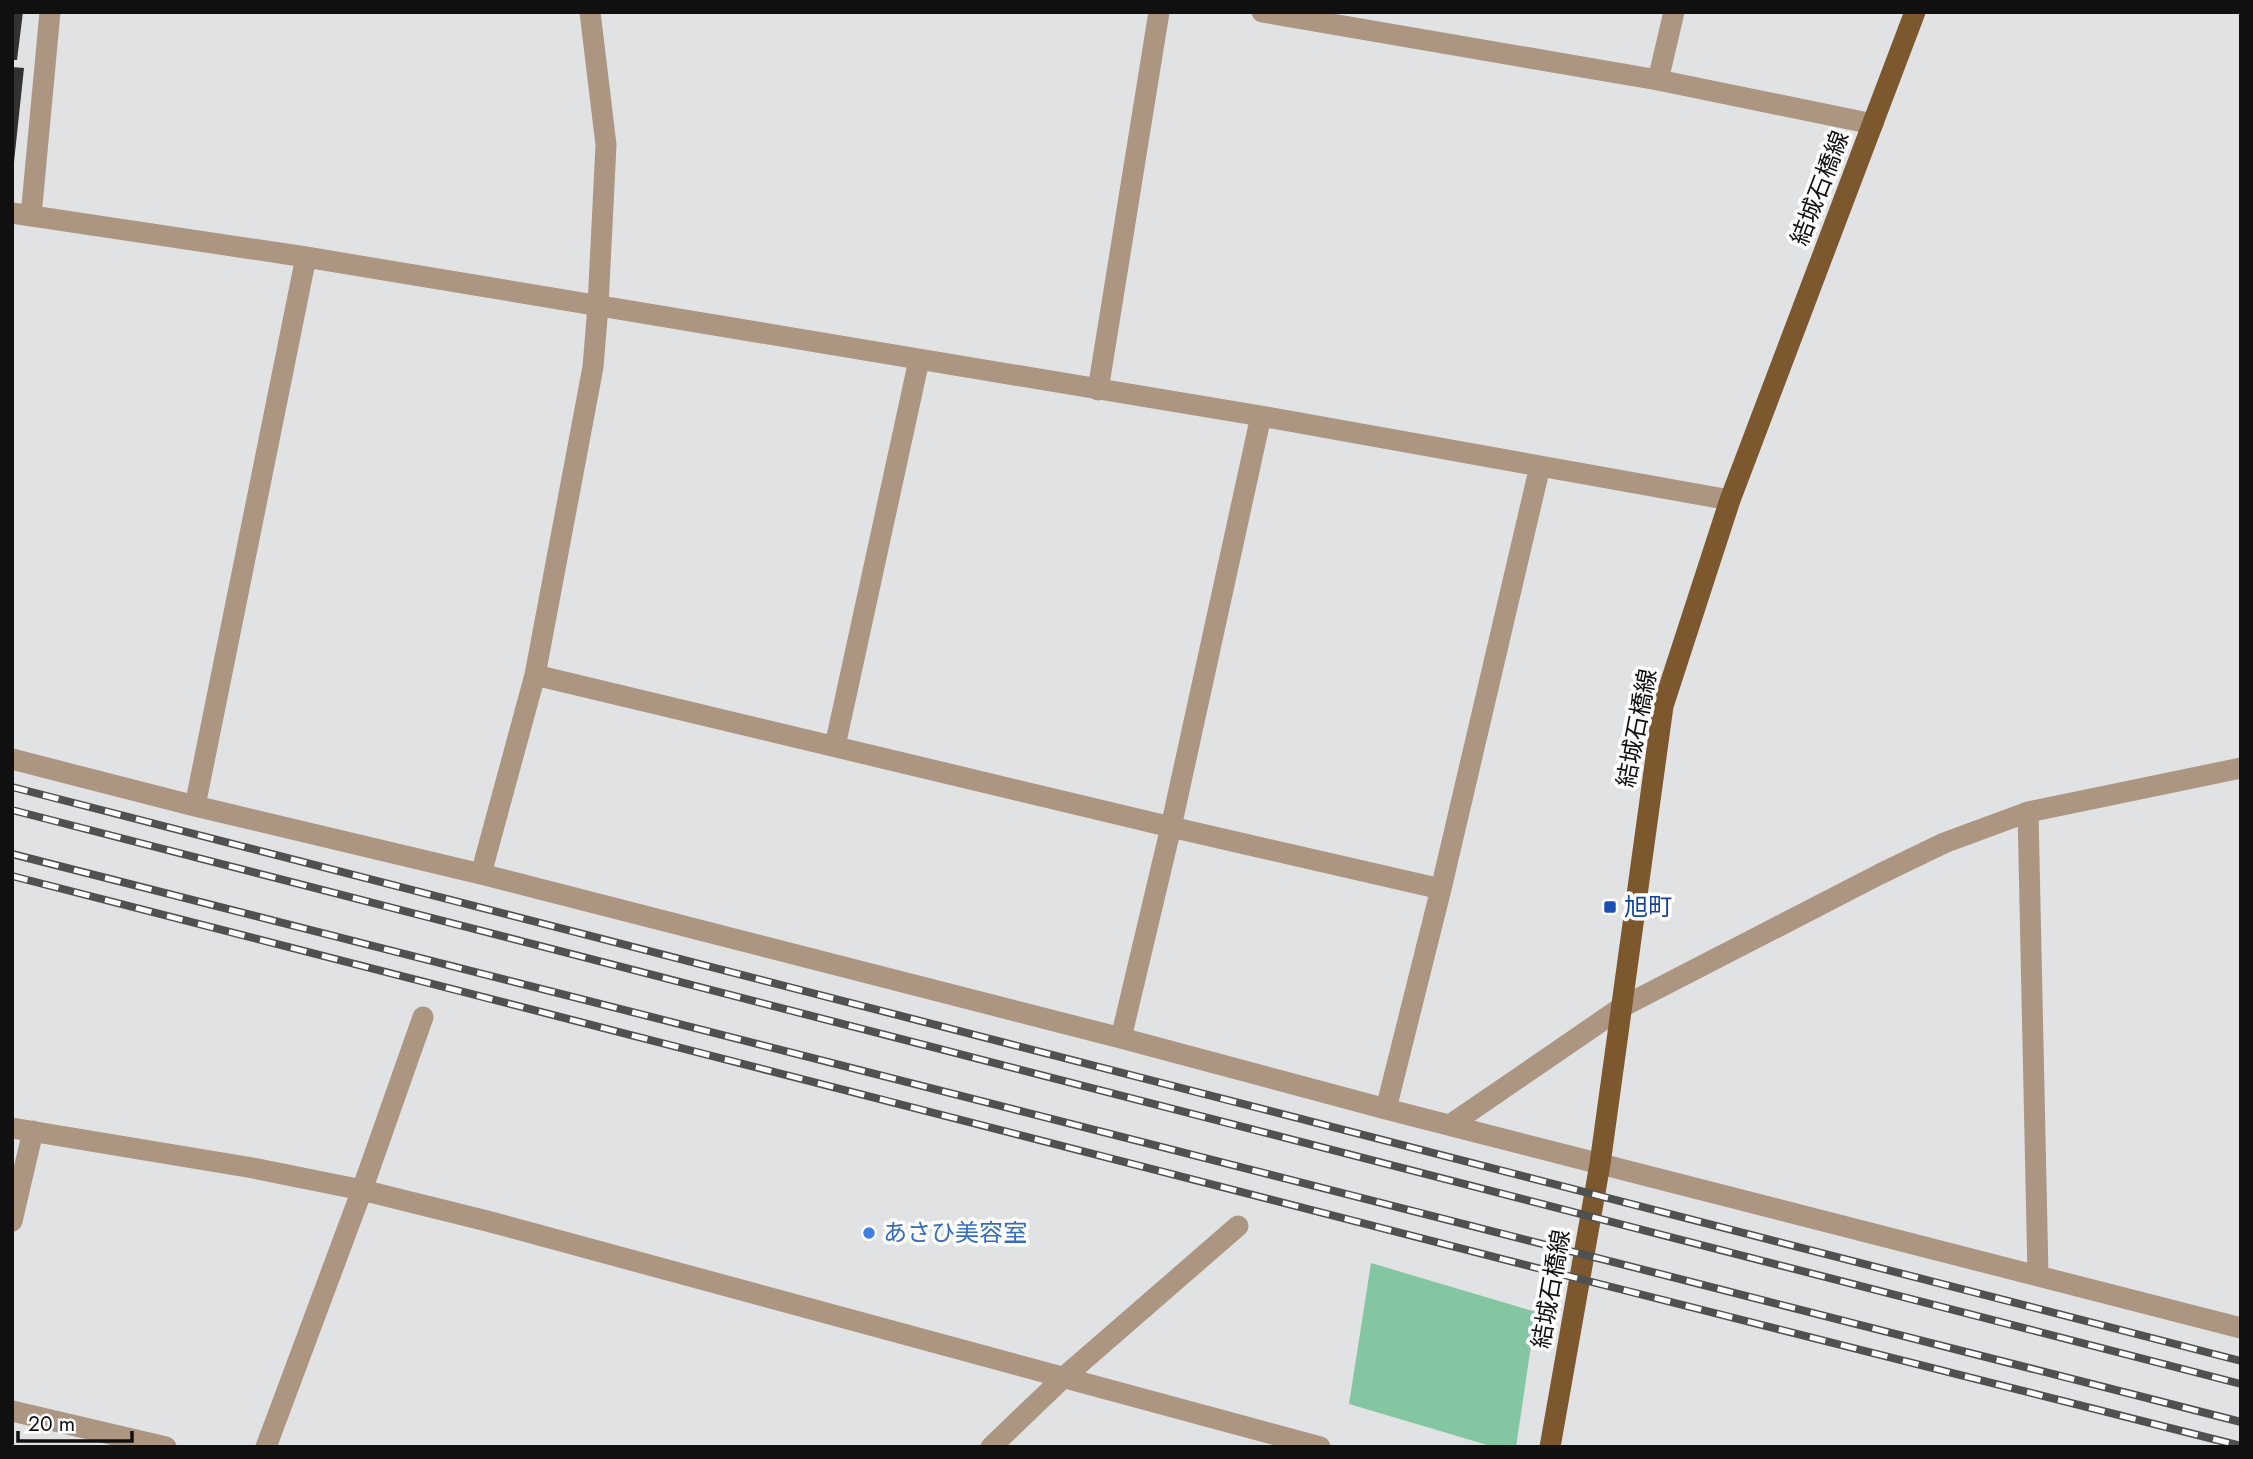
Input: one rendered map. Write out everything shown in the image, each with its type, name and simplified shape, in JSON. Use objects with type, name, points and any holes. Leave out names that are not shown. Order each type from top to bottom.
[{"type":"main road","name":"結城石橋線","points":[[1550,1447],[1600,1164],[1663,706],[1730,500],[1915,12]]},
{"type":"street","points":[[50,12],[22,214],[306,257],[1261,415],[1730,500]]},
{"type":"street","points":[[481,874],[535,675],[593,367],[606,145],[590,12]]},
{"type":"street","points":[[1098,390],[1159,12]]},
{"type":"street","points":[[1262,12],[1658,80],[1873,124]]},
{"type":"street","points":[[1658,80],[1674,12]]},
{"type":"street","points":[[195,806],[306,257]]},
{"type":"street","points":[[835,746],[919,360]]},
{"type":"street","points":[[1121,1038],[1171,827],[1261,415]]},
{"type":"street","points":[[1386,1109],[1441,889],[1540,466]]},
{"type":"street","points":[[535,675],[1441,889]]},
{"type":"street","points":[[12,759],[481,874],[2241,1328]]},
{"type":"street","points":[[1450,1125],[1622,1007],[1944,843],[2028,812],[2241,768]]},
{"type":"street","points":[[2028,812],[2038,1275]]},
{"type":"street","points":[[266,1447],[423,1017]]},
{"type":"street","points":[[12,1221],[23,1129],[253,1168],[362,1190],[488,1221],[1320,1447]]},
{"type":"street","points":[[991,1447],[1063,1378],[1238,1226]]},
{"type":"street","points":[[12,1411],[166,1447]]},
{"type":"green space","points":[[1371,1263],[1536,1312],[1516,1447],[1494,1447],[1349,1404]]},
{"type":"building","points":[[12,12],[23,12],[17,60],[12,60]]},
{"type":"building","points":[[12,67],[24,68],[14,162],[12,162]]},
{"type":"railway","points":[[12,787],[2241,1361]]},
{"type":"railway","points":[[12,810],[2241,1384]]},
{"type":"railway","points":[[12,854],[2241,1422]]},
{"type":"railway","points":[[12,876],[2241,1446]]},
{"type":"place","name":"旭町","points":[[1610,907]]},
{"type":"place","name":"あさひ美容室","points":[[869,1233]]}]
